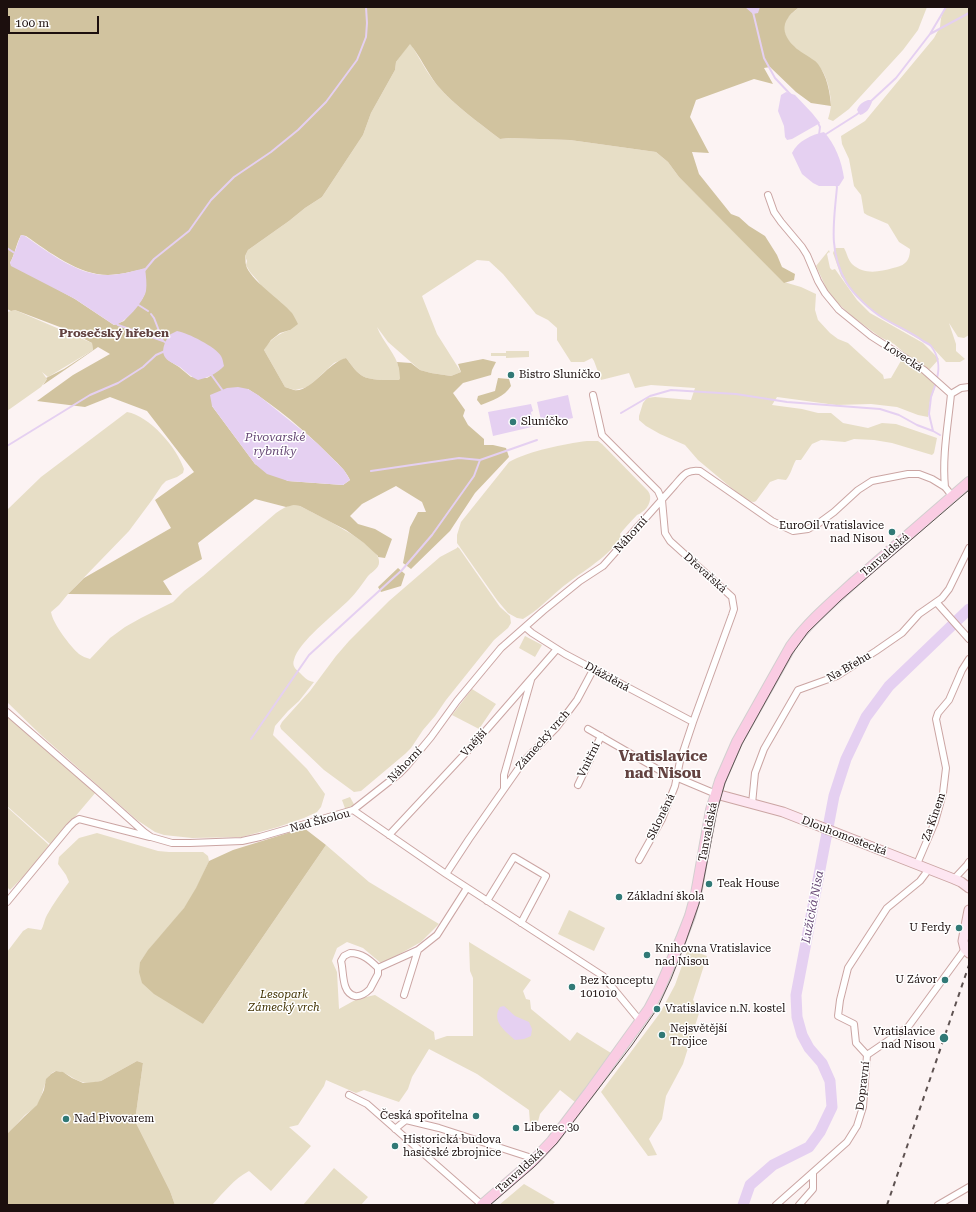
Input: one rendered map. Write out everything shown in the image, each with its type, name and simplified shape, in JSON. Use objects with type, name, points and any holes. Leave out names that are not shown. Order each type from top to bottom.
[{"type":"main road","name":"Tanvaldská","points":[[482,1205],[535,1159],[552,1141],[642,1022],[650,1009],[690,916],[696,894],[711,810],[727,764],[737,742],[782,660],[798,636],[831,603],[969,482]]},
{"type":"street","name":"Lovecká","points":[[768,195],[774,212],[802,247],[825,293],[839,310],[871,336],[924,370],[951,394]]},
{"type":"street","points":[[946,488],[944,455],[951,394],[962,388],[969,387]]},
{"type":"street","name":"Dřevařská","points":[[593,395],[602,435],[658,491],[662,500],[665,533],[670,541],[732,597],[734,604],[732,615],[680,761],[677,778]]},
{"type":"street","name":"Náhorní","points":[[353,810],[406,767],[431,738],[457,701],[501,648],[580,581],[603,566],[686,473],[692,470],[700,471],[772,521],[793,531],[808,529],[819,523],[834,512],[858,490],[872,481],[915,474],[924,476],[946,488],[953,497]]},
{"type":"street","name":"Na Břehu","points":[[752,804],[755,773],[764,749],[798,690],[837,676],[902,633],[919,614],[937,603],[942,598],[949,589],[969,548]]},
{"type":"street","points":[[937,603],[969,639]]},
{"type":"street","name":"Dlážděná","points":[[525,627],[557,650],[693,722]]},
{"type":"street","name":"Vnější","points":[[389,835],[474,744],[557,650]]},
{"type":"street","name":"Za Kinem","points":[[917,864],[935,822],[943,793],[946,768],[936,719],[938,713],[949,700],[962,670],[969,659]]},
{"type":"street","name":"Zámecký vrch","points":[[446,874],[523,762],[556,728],[577,700],[593,670]]},
{"type":"street","name":"Zámecký vrch","points":[[504,788],[504,775],[531,678]]},
{"type":"street","name":"Nad Školou","points":[[7,712],[151,837]]},
{"type":"street","points":[[588,729],[658,770],[716,794]]},
{"type":"street","name":"Vnitřní","points":[[578,784],[601,736]]},
{"type":"street","name":"Skloněná","points":[[639,860],[662,819],[677,778]]},
{"type":"street","name":"Dlouhomostecká","points":[[716,794],[783,812],[954,879],[969,888]]},
{"type":"street","name":"Nad Školou","points":[[7,902],[69,827],[79,819],[172,842],[214,842],[260,837],[353,810],[467,888],[603,976],[642,1022]]},
{"type":"street","points":[[487,901],[514,857],[546,876],[521,923]]},
{"type":"street","points":[[954,879],[969,862]]},
{"type":"street","points":[[867,1055],[856,1043],[854,1024],[838,1016],[840,1000],[848,968],[887,908],[920,881],[929,869]]},
{"type":"street","points":[[378,968],[418,950],[437,935],[467,888]]},
{"type":"street","points":[[967,951],[963,941],[969,910]]},
{"type":"street","points":[[404,995],[418,950]]},
{"type":"street","name":"Dopravní","points":[[776,1205],[846,1142],[857,1126],[863,1107],[867,1055],[908,1027],[967,951]]},
{"type":"street","points":[[350,953],[357,953],[372,962],[378,968],[378,974],[368,991],[360,996],[354,996],[348,992],[342,976],[343,968],[341,961],[344,956],[350,953]]},
{"type":"street","points":[[349,1095],[367,1104],[482,1205]]},
{"type":"street","points":[[395,1129],[406,1120],[439,1128],[535,1159]]},
{"type":"street","points":[[799,1205],[814,1189],[813,1173]]},
{"type":"street","points":[[938,1205],[969,1187]]},
{"type":"green space","points":[[799,7],[927,7],[918,30],[903,50],[849,109],[833,121],[828,119],[831,108],[831,100],[823,72],[816,64],[794,47],[788,40],[785,33],[784,25],[788,17]]},
{"type":"green space","points":[[945,7],[969,7],[969,335],[964,338],[958,337],[949,323],[956,344],[956,351],[965,359],[960,362],[946,362],[931,346],[882,318],[864,304],[841,276],[833,253],[835,248],[844,248],[849,261],[852,264],[862,270],[872,272],[882,271],[902,265],[908,259],[910,249],[899,242],[888,224],[864,213],[861,195],[854,186],[849,159],[842,144],[841,136],[865,121],[934,38],[940,27],[941,18]]},
{"type":"green space","points":[[410,43],[430,75],[444,93],[467,114],[500,139],[570,140],[656,152],[668,162],[679,177],[784,282],[801,287],[816,294],[815,310],[818,320],[830,333],[838,339],[848,343],[883,375],[884,379],[891,378],[902,359],[926,376],[935,385],[930,401],[928,417],[897,407],[871,404],[836,405],[777,397],[772,405],[818,413],[831,413],[843,423],[868,428],[882,423],[896,424],[937,438],[934,453],[932,455],[892,443],[874,440],[854,439],[845,442],[821,440],[812,444],[801,460],[796,460],[786,480],[778,479],[770,482],[756,501],[747,501],[698,460],[685,445],[660,434],[639,420],[643,403],[647,398],[655,397],[691,400],[695,388],[651,385],[635,388],[629,373],[601,380],[592,358],[584,362],[571,362],[557,340],[557,328],[548,320],[536,314],[503,274],[489,261],[477,260],[422,296],[437,334],[461,372],[451,376],[420,370],[388,342],[377,327],[398,364],[400,374],[399,380],[379,380],[364,377],[357,372],[346,358],[334,363],[308,387],[295,390],[285,387],[264,350],[275,337],[290,330],[258,281],[250,272],[246,265],[247,261],[245,256],[248,250],[322,197],[363,135],[371,113],[395,70],[396,62]]},
{"type":"green space","points":[[829,250],[830,253],[829,252],[827,254],[830,268],[832,270],[835,269],[857,300],[870,313],[923,343],[939,359],[929,370],[894,344],[880,337],[853,317],[830,296],[816,266]]},
{"type":"green space","points":[[15,310],[92,343],[93,350],[48,377],[42,372],[47,379],[41,387],[7,411],[7,312]]},
{"type":"green space","points":[[506,351],[529,351],[529,357],[506,358],[506,356],[491,356],[491,353],[506,353]]},
{"type":"green space","points":[[127,412],[145,420],[162,434],[175,452],[184,469],[183,473],[166,481],[162,485],[129,531],[51,612],[52,617],[62,634],[79,654],[90,659],[110,638],[125,627],[173,602],[276,513],[287,506],[300,506],[355,536],[378,557],[379,563],[377,568],[368,576],[349,600],[309,637],[302,645],[293,662],[296,670],[309,681],[314,682],[299,701],[275,726],[273,735],[307,769],[325,794],[321,807],[317,812],[304,818],[242,837],[192,838],[164,835],[155,832],[137,820],[42,736],[7,702],[7,510],[41,477]]},
{"type":"green space","points":[[587,441],[598,441],[602,444],[648,491],[650,502],[647,508],[637,515],[620,534],[621,538],[607,553],[533,612],[523,619],[517,618],[508,613],[497,600],[457,543],[457,535],[461,522],[509,462],[536,451]]},
{"type":"green space","points":[[457,547],[500,607],[510,616],[511,623],[508,628],[494,640],[446,700],[411,748],[361,791],[354,792],[324,770],[281,729],[280,726],[310,691],[349,641],[389,601],[440,557]]},
{"type":"green space","points":[[525,636],[542,645],[535,657],[519,648]]},
{"type":"green space","points":[[472,689],[496,704],[479,729],[452,715]]},
{"type":"green space","points":[[7,715],[96,792],[51,845],[7,806]]},
{"type":"green space","points":[[350,797],[356,808],[346,811],[342,800]]},
{"type":"green space","points":[[7,807],[49,845],[32,868],[10,890],[7,887]]},
{"type":"green space","name":"Lesopark Zámecký vrch","points":[[97,833],[158,851],[203,852],[208,856],[209,861],[189,902],[140,962],[203,1024],[326,845],[369,882],[439,924],[421,942],[382,964],[363,948],[347,942],[337,948],[332,961],[337,972],[339,1009],[357,999],[375,995],[434,1032],[435,1040],[447,1036],[473,1036],[473,978],[470,971],[469,942],[531,980],[523,991],[526,999],[530,1000],[531,1009],[570,1041],[577,1032],[611,1053],[575,1102],[560,1090],[540,1114],[536,1129],[530,1123],[529,1110],[477,1074],[429,1049],[412,1077],[408,1089],[399,1102],[364,1090],[356,1093],[326,1080],[324,1086],[298,1125],[289,1127],[311,1146],[271,1191],[249,1171],[234,1182],[212,1205],[175,1205],[170,1191],[135,1121],[143,1063],[137,1061],[101,1081],[92,1083],[84,1083],[60,1071],[53,1073],[49,1076],[45,1084],[37,1106],[24,1116],[7,1134],[7,952],[23,931],[28,928],[41,930],[49,911],[69,882],[58,864],[59,857],[79,838]]},
{"type":"green space","points":[[569,910],[605,928],[594,951],[558,934]]},
{"type":"green space","points":[[688,949],[707,956],[693,1000],[700,1010],[683,1064],[666,1096],[662,1119],[649,1139],[657,1155],[648,1156],[601,1092],[660,1013],[675,985]]},
{"type":"green space","points":[[334,1168],[368,1197],[361,1205],[303,1205]]},
{"type":"green space","points":[[524,1184],[555,1202],[552,1205],[499,1205]]},
{"type":"shaded area","points":[[7,7],[799,7],[790,15],[785,24],[784,29],[788,40],[801,52],[818,64],[828,84],[831,106],[811,103],[796,92],[770,67],[764,68],[773,84],[754,79],[696,100],[690,117],[709,153],[692,152],[699,174],[731,214],[739,217],[749,226],[765,236],[777,255],[782,267],[795,274],[794,280],[784,283],[679,177],[668,162],[656,152],[570,140],[500,139],[467,114],[444,93],[433,80],[410,44],[396,62],[395,70],[371,113],[363,135],[322,197],[248,250],[245,256],[248,271],[292,313],[298,324],[290,330],[280,333],[271,340],[264,350],[285,387],[300,390],[307,387],[333,365],[346,358],[357,372],[364,377],[385,380],[399,380],[399,369],[397,362],[411,363],[420,370],[451,376],[461,372],[458,364],[483,359],[496,362],[491,375],[463,383],[453,393],[465,410],[463,416],[468,425],[484,439],[484,445],[493,445],[506,448],[509,457],[475,493],[450,531],[411,569],[403,563],[410,527],[418,512],[426,512],[422,502],[396,486],[362,504],[350,516],[358,524],[375,529],[392,539],[385,558],[378,557],[364,543],[346,530],[300,506],[294,505],[286,507],[255,499],[198,543],[202,559],[163,581],[172,595],[68,594],[84,578],[171,528],[155,500],[194,472],[147,411],[110,397],[85,407],[37,401],[73,375],[110,354],[98,347],[43,385],[47,379],[46,378],[64,369],[93,350],[92,343],[65,329],[15,310],[11,311],[7,309]],"holes":[[[21,235],[26,236],[65,262],[86,271],[108,275],[122,274],[145,269],[145,293],[124,321],[114,325],[75,299],[10,263]],[[168,360],[212,375],[207,378],[191,377]],[[248,389],[290,419],[346,472],[350,480],[343,485],[288,481],[255,464],[212,406]]]},
{"type":"shaded area","points":[[498,378],[509,379],[511,386],[502,396],[481,405],[477,400],[478,396],[495,391]]},
{"type":"shaded area","points":[[398,568],[405,574],[401,586],[381,592],[378,587]]},
{"type":"shaded area","points":[[304,828],[326,845],[203,1024],[154,994],[142,983],[139,972],[140,962],[148,950],[184,908],[196,888],[209,861],[233,850]]},
{"type":"shaded area","points":[[137,1061],[143,1063],[135,1121],[170,1191],[175,1205],[7,1205],[7,1134],[37,1105],[44,1090],[46,1079],[56,1071],[63,1072],[83,1083],[101,1081]]},
{"type":"water","points":[[745,7],[760,7],[758,13],[753,14]]},
{"type":"water","points":[[786,92],[795,95],[820,123],[792,139],[787,140],[785,137],[784,126],[778,111],[781,95]]},
{"type":"water","points":[[871,100],[872,102],[870,107],[866,112],[860,115],[857,110],[858,108],[861,104]]},
{"type":"water","points":[[824,132],[835,148],[842,166],[844,178],[839,186],[819,186],[813,183],[802,174],[792,153],[805,139]]},
{"type":"water","points":[[21,235],[25,236],[64,262],[86,272],[113,275],[145,268],[145,295],[138,306],[123,321],[114,325],[75,299],[11,266],[10,263]]},
{"type":"water","points":[[177,331],[194,337],[214,349],[221,356],[224,366],[212,375],[198,380],[169,361],[163,352],[164,345],[169,335]]},
{"type":"water","name":"Pivovarské rybníky","points":[[238,387],[248,389],[258,395],[299,428],[318,444],[344,470],[350,480],[343,485],[288,481],[267,474],[255,464],[212,406],[210,395],[227,388]]},
{"type":"water","name":"Sluníčko","points":[[568,395],[573,418],[542,425],[537,402]]},
{"type":"water","name":"Sluníčko","points":[[531,404],[533,411],[531,412],[532,418],[535,418],[536,426],[493,436],[488,412]]},
{"type":"water","points":[[504,1006],[515,1016],[529,1022],[532,1029],[531,1036],[524,1039],[515,1040],[503,1029],[497,1017],[500,1007]]},
{"type":"waterway","points":[[144,271],[154,259],[189,231],[211,200],[234,177],[271,152],[298,130],[326,102],[357,60],[366,37],[366,7]]},
{"type":"waterway","points":[[754,7],[753,12],[764,58],[775,78],[791,95]]},
{"type":"waterway","points":[[930,34],[946,7]]},
{"type":"waterway","points":[[870,102],[896,78],[930,34],[969,13]]},
{"type":"waterway","points":[[823,136],[860,112]]},
{"type":"waterway","points":[[818,123],[820,127],[819,135]]},
{"type":"waterway","points":[[836,184],[834,247],[840,270],[846,282],[858,297],[873,311],[931,346],[938,361],[937,378]]},
{"type":"waterway","points":[[7,248],[16,254]]},
{"type":"waterway","points":[[137,304],[148,311]]},
{"type":"waterway","points":[[151,314],[163,341],[168,344]]},
{"type":"waterway","points":[[117,324],[163,341]]},
{"type":"waterway","points":[[7,446],[90,395],[118,383],[143,367],[156,355],[165,351]]},
{"type":"waterway","points":[[210,373],[223,391]]},
{"type":"waterway","points":[[933,431],[929,414],[931,397],[936,383]]},
{"type":"waterway","points":[[621,413],[650,396],[671,390],[736,394],[787,402],[880,409],[899,415],[940,435]]},
{"type":"waterway","points":[[371,471],[459,458],[480,460],[537,440]]},
{"type":"waterway","points":[[251,739],[309,655],[402,570],[432,535],[474,476],[480,460]]},
{"type":"waterway","name":"Lužická Nisa","points":[[743,1205],[750,1185],[773,1165],[809,1147],[820,1132],[832,1107],[830,1081],[822,1063],[809,1048],[802,1035],[797,1017],[796,995],[834,796],[846,759],[866,717],[889,686],[969,609]]},
{"type":"tram line","points":[[490,1205],[534,1167],[557,1143],[632,1045],[657,1009],[671,979],[699,904],[717,811],[725,783],[742,744],[792,654],[808,632],[841,600],[969,490]]},
{"type":"railway","points":[[887,1205],[969,965]]},
{"type":"place","name":"Bistro Sluníčko","points":[[511,375]]},
{"type":"place","name":"Sluníčko","points":[[513,422]]},
{"type":"place","name":"EuroOil Vratislavice nad Nisou","points":[[892,532]]},
{"type":"place","name":"Teak House","points":[[709,884]]},
{"type":"place","name":"Základní škola","points":[[619,897]]},
{"type":"place","name":"U Ferdy","points":[[959,928]]},
{"type":"place","name":"Knihovna Vratislavice nad Nisou","points":[[647,955]]},
{"type":"place","name":"U Závor","points":[[945,980]]},
{"type":"place","name":"Bez Konceptu 101010","points":[[572,987]]},
{"type":"place","name":"Vratislavice n.N. kostel","points":[[657,1009]]},
{"type":"place","name":"Nejsvětější Trojice","points":[[662,1035]]},
{"type":"place","name":"Vratislavice nad Nisou","points":[[944,1038]]},
{"type":"place","name":"Česká spořitelna","points":[[476,1116]]},
{"type":"place","name":"Nad Pivovarem","points":[[66,1119]]},
{"type":"place","name":"Liberec 30","points":[[516,1128]]},
{"type":"place","name":"Historická budova hasičské zbrojnice","points":[[395,1146]]},
{"type":"district","name":"Prosečský hřeben","points":[[114,333]]},
{"type":"district","name":"Vratislavice nad Nisou","points":[[663,766]]}]
